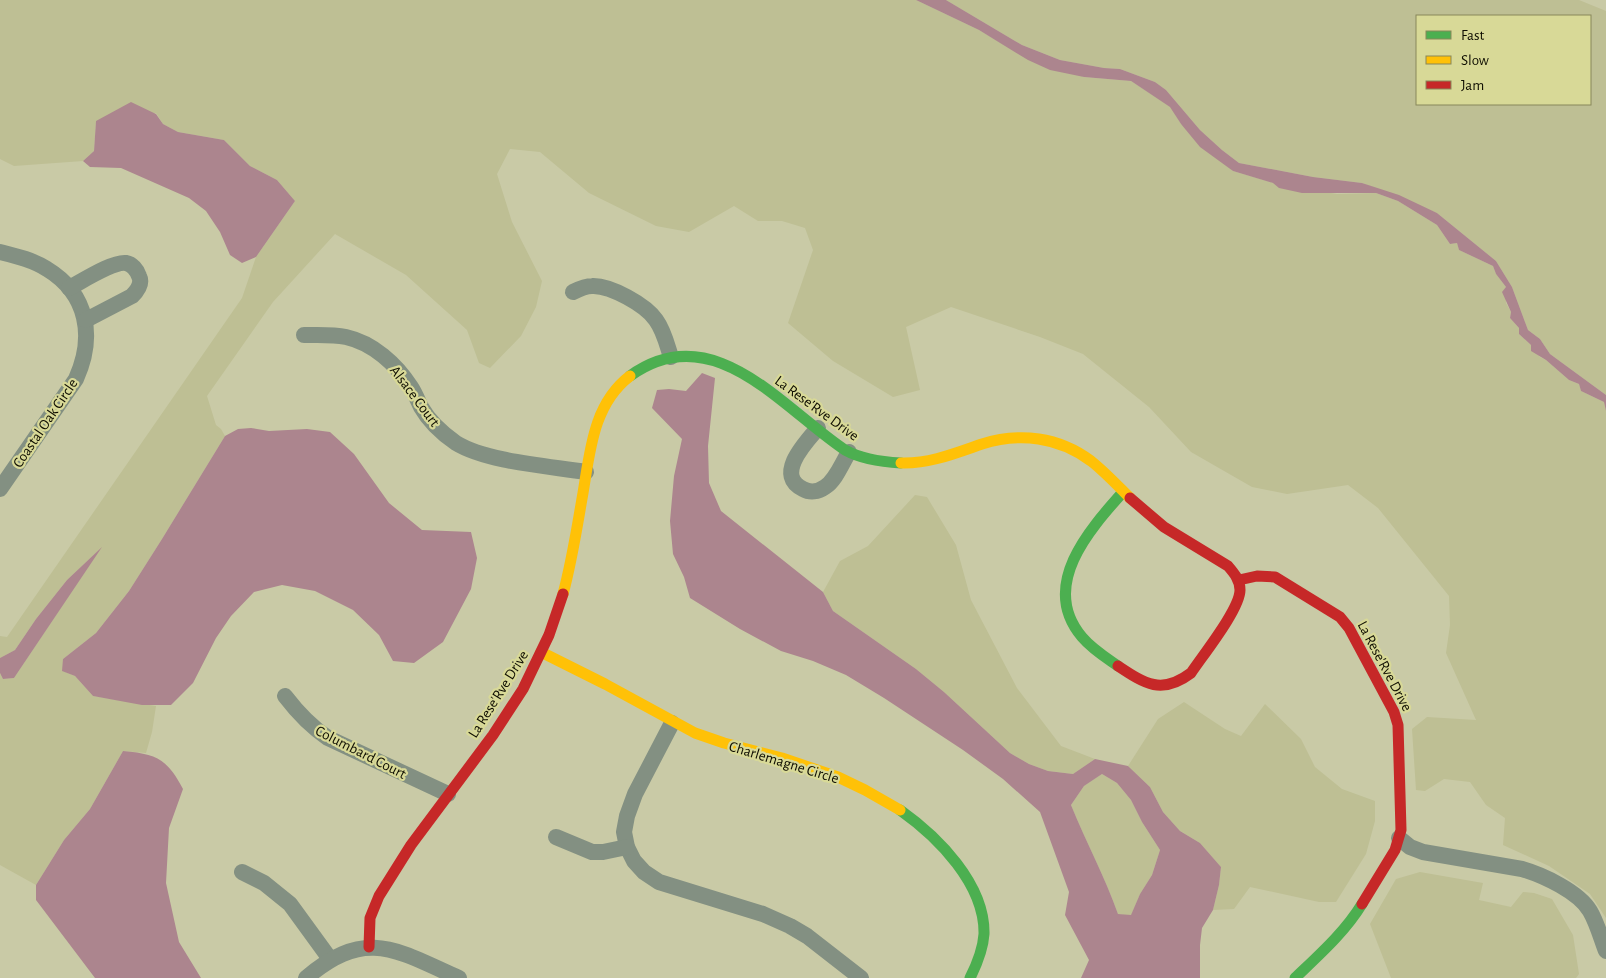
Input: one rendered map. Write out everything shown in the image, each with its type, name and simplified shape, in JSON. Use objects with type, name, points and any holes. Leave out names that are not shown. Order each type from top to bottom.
[{"type":"street","name":"Coastal Oak Circle","points":[[0,252],[28,260],[46,268],[63,281],[74,294],[86,320],[87,332],[83,364],[76,379],[0,489]]},
{"type":"street","points":[[68,288],[117,264],[127,263],[132,266],[140,277],[141,283],[132,296],[86,320]]},
{"type":"street","points":[[573,292],[584,287],[598,286],[637,302],[656,320],[671,357]]},
{"type":"street","name":"Alsace Court","points":[[304,335],[345,337],[366,344],[399,370],[433,423],[464,447],[474,452],[495,458],[586,472]]},
{"type":"street","name":"La Rese'Rve Drive","points":[[369,947],[370,915],[376,900],[402,858],[498,727],[522,689],[551,631],[567,576],[595,428],[608,399],[620,385],[649,364],[671,357],[684,356],[704,357],[722,362],[744,374],[849,452],[887,463],[909,464],[940,459],[997,439],[1014,437],[1037,438],[1073,450],[1093,462],[1123,492],[1166,530],[1228,566],[1235,572],[1239,580],[1249,576],[1263,575],[1276,577],[1340,617],[1349,628],[1394,712],[1398,725],[1401,830],[1395,850],[1354,917],[1336,938],[1295,978]]},
{"type":"street","points":[[818,428],[798,452],[792,464],[791,472],[797,485],[810,491],[825,488],[831,482],[849,452]]},
{"type":"street","points":[[1123,492],[1100,518],[1081,544],[1068,572],[1066,589],[1067,607],[1071,620],[1080,636],[1092,648],[1140,681],[1151,686],[1162,687],[1183,680],[1191,673],[1236,606],[1240,598],[1239,580]]},
{"type":"street","name":"Charlemagne Circle","points":[[541,652],[585,672],[672,723],[706,737],[812,768],[855,785],[894,805],[910,816],[932,834],[952,855],[965,874],[976,897],[983,918],[983,948],[978,965],[970,978]]},
{"type":"street","name":"Columbard Court","points":[[285,696],[311,727],[328,738],[448,794]]},
{"type":"street","points":[[672,723],[635,794],[627,816],[624,832],[627,847],[634,861],[644,872],[659,882],[763,914],[790,926],[807,936],[861,978]]},
{"type":"street","points":[[556,837],[592,852],[603,852],[627,847]]},
{"type":"street","points":[[1399,838],[1410,847],[1423,852],[1532,871],[1563,887],[1584,901],[1591,912],[1606,951]]},
{"type":"street","points":[[242,872],[264,883],[290,904],[330,960]]},
{"type":"street","points":[[306,978],[330,960],[347,951],[369,947],[385,948],[400,952],[459,978]]},
{"type":"green space","points":[[0,0],[916,0],[979,30],[1003,44],[1084,77],[1131,81],[1171,107],[1181,124],[1233,171],[1274,183],[1337,194],[1376,193],[1398,201],[1437,225],[1450,244],[1457,243],[1459,250],[1493,266],[1496,274],[1506,287],[1506,303],[1511,312],[1510,318],[1519,328],[1519,334],[1540,357],[1569,380],[1579,384],[1581,391],[1604,402],[1606,411],[1606,918],[1590,894],[1549,866],[1503,845],[1505,818],[1486,805],[1470,782],[1444,779],[1425,791],[1416,790],[1412,729],[1427,717],[1476,720],[1446,653],[1450,625],[1449,596],[1378,508],[1348,485],[1287,494],[1252,487],[1191,452],[1149,407],[1083,354],[1040,337],[951,307],[906,327],[920,390],[893,397],[833,361],[788,323],[813,250],[805,228],[782,221],[758,221],[734,206],[689,232],[656,226],[589,193],[540,152],[510,149],[497,174],[512,222],[542,281],[536,307],[521,336],[490,368],[479,363],[467,330],[406,275],[335,234],[273,302],[207,396],[216,425],[225,436],[129,591],[96,633],[63,659],[63,671],[75,676],[93,696],[156,706],[146,753],[123,751],[90,809],[64,840],[36,885],[0,865],[0,673],[3,679],[14,678],[100,549],[67,580],[36,619],[15,650],[0,658],[0,636],[7,637],[242,298],[256,257],[295,201],[277,180],[250,166],[224,140],[178,132],[163,124],[156,113],[96,121],[94,151],[83,161],[14,166],[0,159]]},
{"type":"green space","points":[[946,0],[1579,0],[1606,11],[1606,395],[1550,354],[1540,339],[1528,330],[1512,287],[1496,261],[1437,213],[1362,183],[1313,177],[1239,163],[1200,130],[1166,90],[1155,82],[1120,69],[1060,60],[1022,45]]},
{"type":"green space","points":[[915,495],[927,497],[956,545],[971,600],[1017,688],[1061,746],[1095,759],[1073,774],[1048,771],[1029,764],[1010,753],[944,692],[916,669],[833,611],[823,592],[840,561],[868,546]]},
{"type":"green space","points":[[1184,702],[1225,729],[1241,736],[1265,704],[1301,739],[1315,767],[1342,789],[1375,801],[1375,821],[1366,854],[1336,902],[1319,902],[1250,887],[1234,909],[1213,910],[1221,867],[1200,843],[1180,831],[1163,812],[1150,787],[1128,766],[1158,719]]},
{"type":"green space","points":[[1102,774],[1117,783],[1131,800],[1142,822],[1160,850],[1152,875],[1140,894],[1131,916],[1118,914],[1071,805],[1084,786]]},
{"type":"green space","points":[[1420,872],[1483,883],[1479,900],[1511,907],[1523,892],[1534,893],[1552,899],[1573,935],[1579,974],[1576,978],[1391,978],[1370,924],[1396,879]]},
{"type":"shaded area","points":[[916,0],[946,0],[1022,45],[1060,60],[1120,69],[1155,82],[1166,90],[1200,130],[1239,163],[1313,177],[1362,183],[1399,195],[1437,213],[1496,261],[1512,287],[1528,330],[1540,339],[1550,354],[1606,395],[1606,411],[1604,402],[1581,391],[1579,384],[1569,380],[1546,360],[1531,351],[1531,345],[1519,334],[1519,328],[1510,318],[1511,312],[1502,292],[1506,287],[1496,274],[1493,266],[1459,250],[1457,243],[1450,244],[1437,225],[1398,201],[1376,193],[1302,193],[1279,188],[1273,183],[1233,171],[1200,147],[1170,107],[1131,81],[1084,77],[1050,70],[1028,60],[979,30]]},
{"type":"shaded area","points":[[131,102],[156,114],[163,124],[178,132],[224,140],[250,166],[277,180],[295,201],[256,257],[242,263],[230,255],[220,232],[206,211],[189,198],[121,168],[90,167],[83,161],[94,151],[96,121]]},
{"type":"shaded area","points":[[702,373],[715,378],[708,446],[709,483],[721,511],[823,592],[833,611],[916,669],[944,692],[1010,753],[1029,764],[1048,771],[1073,774],[1095,759],[1128,766],[1150,787],[1163,812],[1180,831],[1200,843],[1221,867],[1213,910],[1202,928],[1200,978],[1081,978],[1089,960],[1065,915],[1069,892],[1040,812],[1003,779],[884,698],[846,675],[813,661],[781,651],[740,629],[690,598],[684,577],[673,554],[670,521],[674,476],[682,439],[652,408],[657,390],[686,391]],"holes":[[[1102,774],[1117,783],[1131,800],[1142,822],[1160,850],[1152,875],[1140,894],[1131,915],[1118,914],[1071,805],[1084,786]]]},
{"type":"shaded area","points":[[251,428],[269,431],[307,429],[330,432],[354,454],[389,503],[422,530],[471,532],[477,558],[471,589],[443,642],[414,663],[393,661],[379,635],[353,610],[315,591],[282,585],[254,592],[231,616],[216,638],[193,683],[171,705],[142,705],[93,696],[75,676],[62,671],[63,659],[96,633],[129,591],[225,436],[238,429]]},
{"type":"shaded area","points":[[102,547],[14,678],[3,679],[0,673],[0,658],[15,650],[36,619],[67,580]]},
{"type":"shaded area","points":[[123,751],[153,756],[160,760],[172,771],[183,789],[169,828],[166,883],[179,942],[201,978],[95,978],[36,900],[36,885],[64,840],[90,809]]},
{"type":"traffic: fast","points":[[630,376],[660,360],[690,356],[718,362],[745,375],[771,392],[845,450],[872,460],[901,463]]},
{"type":"traffic: fast","points":[[1118,666],[1094,649],[1082,637],[1070,618],[1065,598],[1067,579],[1084,541],[1123,492]]},
{"type":"traffic: fast","points":[[900,810],[944,848],[957,863],[977,897],[982,915],[984,934],[979,957],[970,978]]},
{"type":"traffic: fast","points":[[1295,978],[1340,934],[1362,904]]},
{"type":"traffic: slow","points":[[563,594],[572,557],[595,430],[608,400],[630,376]]},
{"type":"traffic: slow","points":[[901,463],[932,460],[996,440],[1011,438],[1039,439],[1079,453],[1091,461],[1130,498]]},
{"type":"traffic: slow","points":[[541,652],[695,733],[724,743],[782,758],[838,777],[900,810]]},
{"type":"traffic: jam","points":[[1118,666],[1145,682],[1162,685],[1181,680],[1191,673],[1228,620],[1240,590],[1238,580],[1228,566],[1164,527],[1130,498]]},
{"type":"traffic: jam","points":[[1239,580],[1257,576],[1275,577],[1340,617],[1349,628],[1394,712],[1398,725],[1401,830],[1395,850],[1362,904]]},
{"type":"traffic: jam","points":[[369,947],[370,918],[379,896],[411,845],[493,735],[523,689],[549,635],[563,594]]}]
